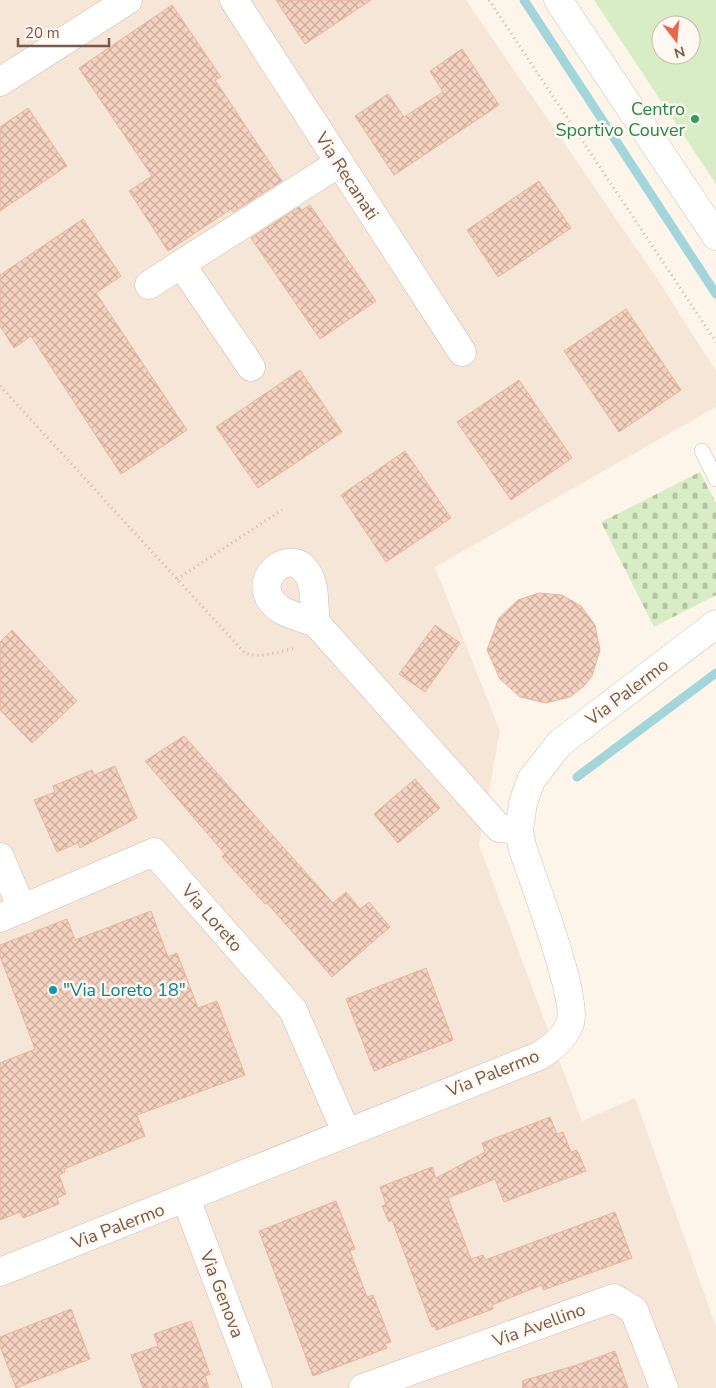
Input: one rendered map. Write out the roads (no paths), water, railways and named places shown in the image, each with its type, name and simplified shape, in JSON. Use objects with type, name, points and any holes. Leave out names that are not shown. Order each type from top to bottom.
[{"type":"street","points":[[0,82],[128,0]]},
{"type":"street","name":"Via Recanati","points":[[234,0],[462,352]]},
{"type":"street","points":[[558,0],[716,236]]},
{"type":"street","points":[[149,285],[339,164]]},
{"type":"street","points":[[181,264],[251,367]]},
{"type":"street","name":"Via Palermo","points":[[0,1272],[539,1056],[558,1043],[570,1022],[571,1002],[522,846],[519,830],[523,803],[531,780],[560,743],[716,624]]},
{"type":"street","points":[[310,634],[499,828],[519,830]]},
{"type":"street","name":"Via Loreto","points":[[11,914],[154,852],[293,1010],[346,1132]]},
{"type":"street","points":[[0,857],[11,914]]},
{"type":"street","name":"Via Genova","points":[[186,1199],[258,1388]]},
{"type":"street","name":"Via Avellino","points":[[363,1388],[614,1298],[634,1310],[664,1388]]},
{"type":"lane","points":[[702,451],[716,479]]},
{"type":"waterway","points":[[524,0],[716,294]]},
{"type":"waterway","points":[[577,777],[716,673]]},
{"type":"place","name":"Centro Sportivo Couver","points":[[695,119]]},
{"type":"place","name":"\"Via Loreto 18\"","points":[[53,990]]}]
